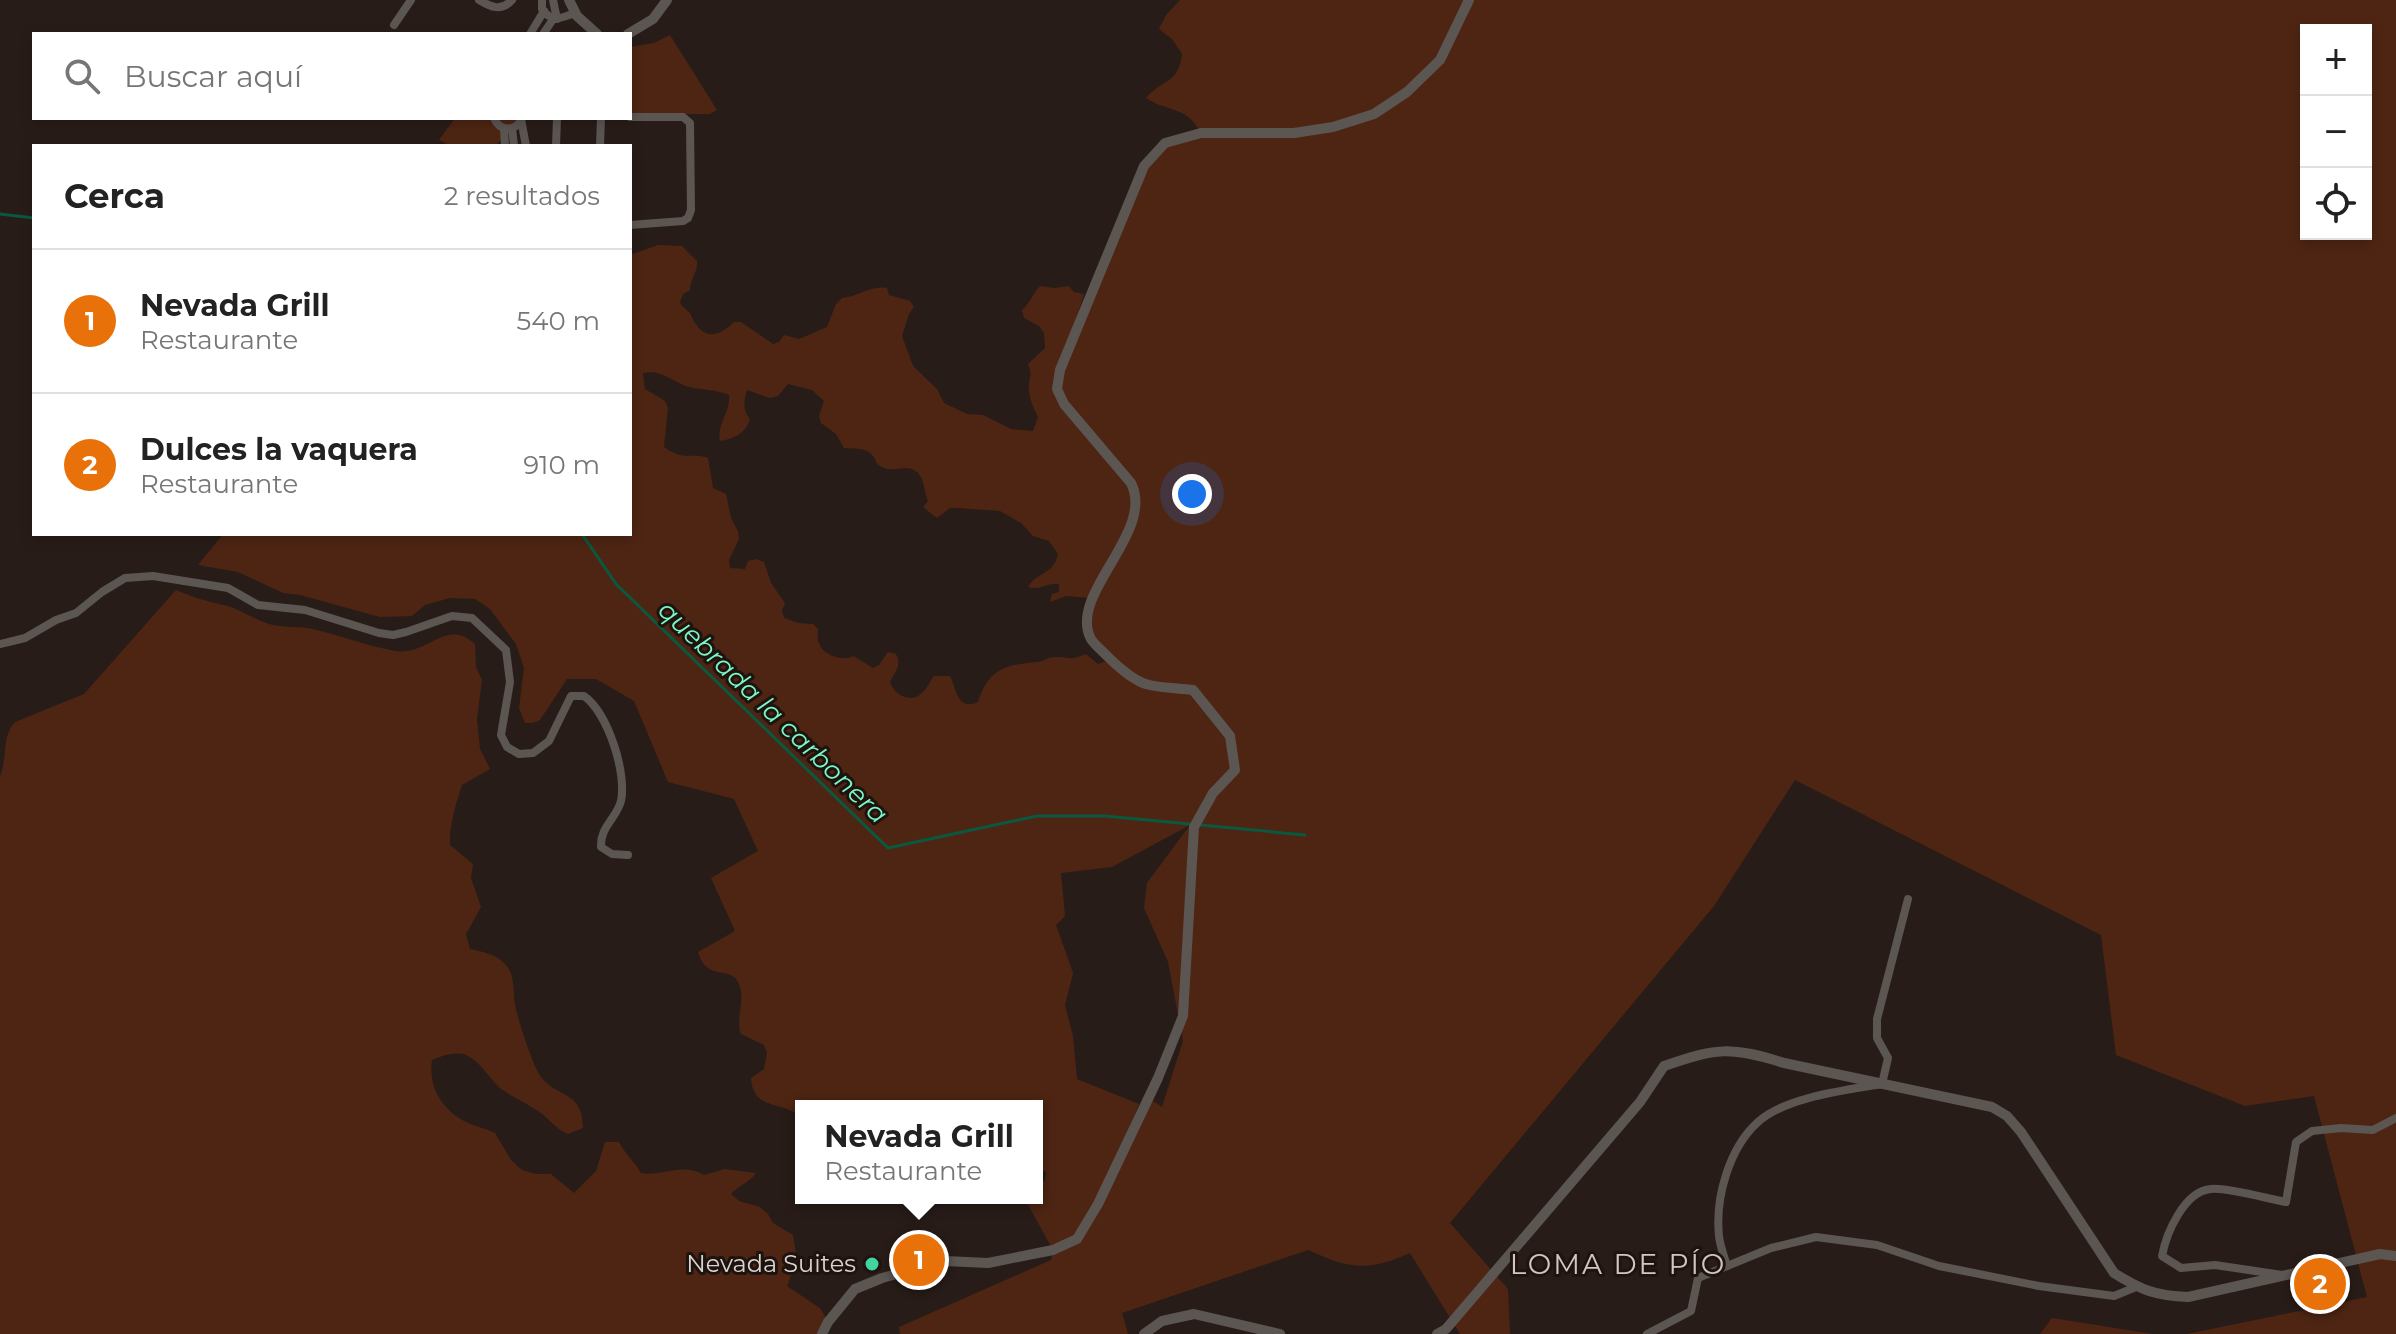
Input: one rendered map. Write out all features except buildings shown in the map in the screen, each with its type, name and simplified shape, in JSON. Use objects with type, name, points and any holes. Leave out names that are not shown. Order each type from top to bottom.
[{"type":"street","points":[[394,25],[411,0]]},
{"type":"street","points":[[479,0],[496,8],[512,0]]},
{"type":"street","points":[[542,0],[546,15],[556,18],[575,13]]},
{"type":"street","points":[[545,32],[556,18],[553,0]]},
{"type":"street","points":[[569,0],[575,13],[595,32]]},
{"type":"street","points":[[631,32],[653,19],[667,0]]},
{"type":"street","points":[[822,1334],[855,1289],[882,1278],[945,1261],[988,1263],[1053,1250],[1077,1239],[1098,1204],[1158,1078],[1183,1016],[1194,827],[1213,793],[1235,770],[1230,736],[1193,690],[1144,684],[1111,660],[1091,639],[1087,620],[1091,598],[1129,530],[1136,494],[1131,483],[1064,404],[1057,389],[1060,370],[1144,166],[1165,143],[1201,133],[1294,133],[1333,127],[1374,114],[1407,92],[1440,60],[1469,0]]},
{"type":"street","points":[[531,32],[544,11]]},
{"type":"street","points":[[632,117],[683,117],[690,123],[691,210],[688,218],[675,223],[632,226]]},
{"type":"street","points":[[497,120],[508,128],[513,144]]},
{"type":"street","points":[[505,144],[508,128],[520,120]]},
{"type":"street","points":[[522,120],[526,144]]},
{"type":"street","points":[[556,144],[557,120]]},
{"type":"street","points":[[600,144],[601,120]]},
{"type":"street","points":[[0,644],[25,638],[56,620],[76,613],[125,578],[139,576],[228,588],[258,605],[305,610],[379,633],[406,632],[452,616],[472,618],[506,650],[510,682],[501,735],[513,752],[526,755],[544,746],[556,729],[571,696],[584,696],[598,711],[618,754],[621,774],[621,801],[601,834],[601,847],[612,854],[628,855]]},
{"type":"street","points":[[1882,1084],[1888,1058],[1877,1038],[1877,1019],[1908,899]]},
{"type":"street","points":[[1437,1334],[1446,1329],[1640,1102],[1664,1066],[1723,1049],[1753,1053],[1784,1063],[1992,1107],[2007,1116],[2021,1132],[2114,1273],[2136,1287],[2161,1296],[2188,1297],[2380,1254],[2396,1256]]},
{"type":"street","points":[[1727,1266],[1719,1237],[1719,1211],[1725,1178],[1738,1149],[1759,1121],[1819,1094],[1882,1084]]},
{"type":"street","points":[[2287,1275],[2215,1265],[2181,1268],[2162,1256],[2165,1236],[2191,1197],[2210,1188],[2286,1202],[2296,1142],[2312,1131],[2341,1128],[2373,1130],[2396,1118]]},
{"type":"street","points":[[1647,1334],[1691,1311],[1698,1278],[1771,1248],[1816,1237],[1877,1245],[1939,1266],[2039,1286],[2114,1296],[2136,1287]]},
{"type":"street","points":[[1144,1334],[1162,1321],[1194,1314],[1280,1334]]},
{"type":"shaded area","points":[[1180,0],[2396,0],[2396,1334],[2187,1334],[2367,1297],[2314,1096],[2245,1106],[2116,1055],[2101,935],[1795,780],[1714,906],[1450,1223],[1508,1289],[1510,1334],[1460,1334],[1410,1253],[1382,1263],[1359,1266],[1308,1250],[1122,1313],[1128,1334],[900,1334],[899,1327],[1051,1260],[1053,1250],[1028,1204],[1043,1204],[1046,1172],[1043,1170],[1043,1100],[795,1100],[795,1113],[762,1100],[753,1088],[751,1078],[764,1069],[767,1053],[764,1045],[741,1034],[739,984],[730,975],[707,967],[698,952],[735,931],[711,878],[758,851],[734,799],[668,782],[634,701],[596,679],[567,679],[540,720],[525,723],[519,708],[524,668],[516,644],[490,609],[475,599],[450,598],[425,605],[412,616],[380,617],[283,593],[238,572],[198,565],[221,536],[632,536],[632,254],[658,245],[682,246],[697,261],[690,290],[683,294],[680,302],[700,329],[709,334],[719,333],[734,322],[741,322],[773,344],[784,335],[799,339],[827,327],[836,304],[842,298],[875,288],[887,288],[889,295],[910,301],[914,307],[902,336],[913,366],[937,389],[944,403],[967,414],[983,415],[1011,429],[1033,431],[1038,417],[1029,392],[1028,364],[1045,348],[1044,333],[1039,326],[1024,318],[1022,310],[1040,286],[1069,286],[1074,292],[1084,294],[1064,356],[1144,166],[1165,143],[1201,133],[1183,114],[1146,98],[1177,71],[1182,54],[1172,39],[1159,29],[1166,15]],"holes":[[[643,373],[656,373],[689,387],[729,395],[720,441],[730,439],[746,428],[750,419],[744,405],[747,390],[770,398],[778,396],[788,384],[812,390],[824,401],[819,416],[821,423],[836,434],[844,448],[867,451],[878,465],[885,468],[907,468],[917,472],[928,501],[923,507],[937,518],[950,508],[1000,511],[1021,523],[1033,536],[1049,541],[1058,554],[1056,561],[1028,587],[1059,584],[1059,592],[1052,594],[1050,602],[1066,596],[1091,598],[1091,639],[1110,660],[1098,664],[1086,654],[1007,667],[987,682],[978,702],[966,704],[959,698],[950,676],[934,676],[925,689],[913,698],[899,694],[890,682],[898,665],[896,654],[888,652],[873,668],[853,656],[839,658],[828,654],[821,647],[818,629],[813,624],[784,618],[782,610],[785,603],[771,583],[764,562],[756,559],[748,561],[745,569],[730,568],[729,560],[739,539],[726,494],[713,488],[708,458],[677,454],[664,447],[668,408],[665,401],[645,389]],[[1190,825],[1147,883],[1144,908],[1168,962],[1183,1041],[1162,1107],[1147,1097],[1109,1177],[1139,1104],[1077,1079],[1073,1036],[1065,1005],[1073,973],[1056,925],[1065,916],[1061,873],[1112,867]]]},
{"type":"shaded area","points":[[670,35],[717,110],[710,114],[632,114],[632,47],[654,43]]},
{"type":"shaded area","points":[[454,120],[523,120],[497,144],[446,144],[439,140]]},
{"type":"shaded area","points":[[176,590],[235,609],[269,624],[312,629],[395,651],[407,651],[455,634],[475,644],[476,667],[482,680],[477,719],[480,749],[490,769],[462,785],[450,837],[450,845],[473,864],[471,878],[481,907],[466,934],[470,949],[496,957],[510,972],[519,1019],[536,1068],[545,1082],[573,1100],[582,1116],[583,1128],[568,1134],[563,1131],[538,1111],[500,1088],[479,1064],[463,1054],[432,1060],[432,1079],[438,1095],[456,1116],[495,1133],[511,1160],[522,1170],[551,1174],[574,1193],[596,1171],[605,1142],[619,1142],[641,1173],[688,1170],[704,1175],[725,1169],[756,1173],[731,1194],[739,1201],[760,1207],[773,1223],[793,1235],[797,1260],[787,1286],[821,1309],[828,1322],[822,1334],[0,1334],[0,776],[6,741],[15,722],[84,694]]},
{"type":"shaded area","points":[[2052,1318],[2153,1334],[2040,1334]]},
{"type":"waterway","name":"quebrada la carbonera","points":[[0,214],[32,218]]},
{"type":"waterway","name":"quebrada la carbonera","points":[[583,536],[616,584],[888,848],[1037,816],[1105,816],[1305,835]]},
{"type":"place","name":"Nevada Grill","points":[[919,1260]]},
{"type":"place","name":"Nevada Suites","points":[[872,1264]]},
{"type":"place","name":"Dulces la vaquera","points":[[2320,1284]]},
{"type":"district","name":"LOMA DE PÍO","points":[[1618,1264]]}]
